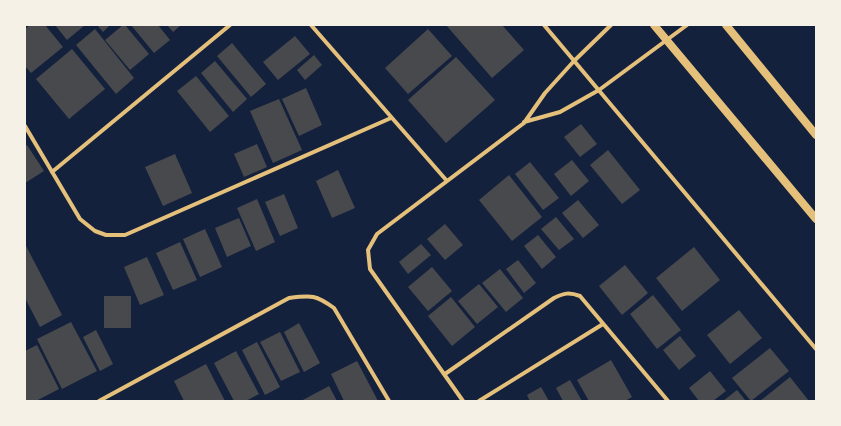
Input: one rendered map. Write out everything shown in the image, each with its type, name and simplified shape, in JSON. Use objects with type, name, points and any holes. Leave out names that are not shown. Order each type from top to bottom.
[{"type":"main road","points":[[654,25],[816,219]]},
{"type":"main road","points":[[726,25],[815,130]]},
{"type":"street","points":[[52,172],[230,25]]},
{"type":"street","points":[[311,25],[446,181]]},
{"type":"street","points":[[544,25],[816,348]]},
{"type":"street","points":[[463,401],[370,269],[368,250],[377,234],[524,122],[545,93],[574,61],[611,25]]},
{"type":"street","points":[[524,122],[560,112],[599,90],[687,25]]},
{"type":"street","points":[[25,126],[80,219],[96,231],[106,235],[125,235],[391,118]]},
{"type":"street","points":[[445,374],[554,298],[565,293],[573,293],[580,296],[668,401]]},
{"type":"street","points":[[99,401],[289,298],[308,295],[320,299],[334,308],[389,401]]},
{"type":"street","points":[[479,401],[603,324]]},
{"type":"building","points":[[30,25],[45,25],[63,47],[31,73],[25,66],[25,29]]},
{"type":"building","points":[[55,25],[85,25],[67,40]]},
{"type":"building","points":[[97,25],[110,25],[103,32]]},
{"type":"building","points":[[125,25],[149,54],[130,70],[105,40]]},
{"type":"building","points":[[131,25],[158,25],[170,40],[154,53]]},
{"type":"building","points":[[167,25],[181,25],[173,32]]},
{"type":"building","points":[[446,25],[502,25],[524,50],[492,78]]},
{"type":"building","points":[[95,29],[134,78],[116,94],[76,45]]},
{"type":"building","points":[[428,29],[452,56],[408,94],[385,68]]},
{"type":"building","points":[[295,36],[310,54],[278,80],[263,62]]},
{"type":"building","points":[[232,43],[266,84],[251,97],[217,56]]},
{"type":"building","points":[[72,49],[105,89],[69,119],[36,79]]},
{"type":"building","points":[[314,55],[322,65],[305,80],[297,70]]},
{"type":"building","points":[[456,57],[495,100],[446,143],[408,100]]},
{"type":"building","points":[[215,61],[247,99],[233,112],[201,73]]},
{"type":"building","points":[[196,76],[229,116],[210,132],[177,91]]},
{"type":"building","points":[[306,88],[322,125],[299,136],[282,99]]},
{"type":"building","points":[[279,99],[302,150],[273,163],[250,111]]},
{"type":"building","points":[[581,124],[597,144],[580,157],[564,137]]},
{"type":"building","points":[[257,144],[267,167],[244,177],[234,154]]},
{"type":"building","points":[[27,145],[44,171],[25,183],[25,146]]},
{"type":"building","points":[[608,150],[640,190],[622,204],[590,165]]},
{"type":"building","points":[[175,154],[192,193],[163,206],[145,167]]},
{"type":"building","points":[[572,160],[589,181],[571,196],[554,174]]},
{"type":"building","points":[[530,162],[559,198],[543,210],[515,174]]},
{"type":"building","points":[[338,170],[355,208],[332,218],[316,181]]},
{"type":"building","points":[[509,175],[542,217],[512,241],[479,200]]},
{"type":"building","points":[[284,194],[298,228],[280,236],[265,202]]},
{"type":"building","points":[[257,199],[275,242],[256,251],[237,208]]},
{"type":"building","points":[[578,200],[599,225],[583,238],[562,213]]},
{"type":"building","points":[[556,217],[574,239],[559,250],[541,229]]},
{"type":"building","points":[[239,218],[251,246],[227,257],[215,228]]},
{"type":"building","points":[[445,224],[463,245],[445,260],[427,239]]},
{"type":"building","points":[[205,229],[222,267],[200,277],[183,239]]},
{"type":"building","points":[[538,235],[556,257],[542,269],[524,246]]},
{"type":"building","points":[[180,242],[197,280],[173,290],[156,253]]},
{"type":"building","points":[[25,244],[62,315],[40,327],[25,298]]},
{"type":"building","points":[[421,244],[431,255],[408,274],[399,262]]},
{"type":"building","points":[[694,247],[720,280],[682,311],[656,278]]},
{"type":"building","points":[[147,257],[164,295],[140,305],[124,267]]},
{"type":"building","points":[[518,260],[536,283],[524,293],[506,269]]},
{"type":"building","points":[[625,265],[648,293],[622,315],[599,286]]},
{"type":"building","points":[[432,267],[452,291],[428,311],[408,287]]},
{"type":"building","points":[[500,269],[523,298],[506,312],[482,283]]},
{"type":"building","points":[[479,284],[498,307],[477,324],[458,301]]},
{"type":"building","points":[[653,295],[681,330],[657,349],[630,314]]},
{"type":"building","points":[[104,296],[131,296],[131,328],[104,328]]},
{"type":"building","points":[[451,297],[475,327],[452,346],[428,316]]},
{"type":"building","points":[[739,310],[762,338],[730,364],[707,335]]},
{"type":"building","points":[[71,322],[97,371],[62,389],[37,339]]},
{"type":"building","points":[[299,323],[320,363],[304,372],[284,332]]},
{"type":"building","points":[[96,330],[113,364],[100,371],[83,337]]},
{"type":"building","points":[[280,332],[300,372],[281,381],[260,342]]},
{"type":"building","points":[[680,336],[696,356],[679,370],[663,350]]},
{"type":"building","points":[[257,342],[280,387],[265,395],[242,350]]},
{"type":"building","points":[[37,345],[59,389],[36,401],[25,401],[25,351]]},
{"type":"building","points":[[770,348],[789,371],[751,401],[732,378]]},
{"type":"building","points":[[236,351],[259,394],[246,401],[234,401],[214,363]]},
{"type":"building","points":[[611,360],[632,397],[625,401],[589,401],[577,380]]},
{"type":"building","points":[[357,361],[378,401],[344,401],[331,374]]},
{"type":"building","points":[[206,364],[225,401],[184,401],[174,381]]},
{"type":"building","points":[[710,371],[726,391],[713,401],[699,401],[689,388]]},
{"type":"building","points":[[790,377],[809,401],[760,401]]},
{"type":"building","points":[[570,380],[582,401],[563,401],[556,388]]},
{"type":"building","points":[[329,386],[337,401],[301,401]]},
{"type":"building","points":[[541,387],[549,401],[530,401],[527,395]]},
{"type":"building","points":[[737,390],[746,401],[723,401]]}]
